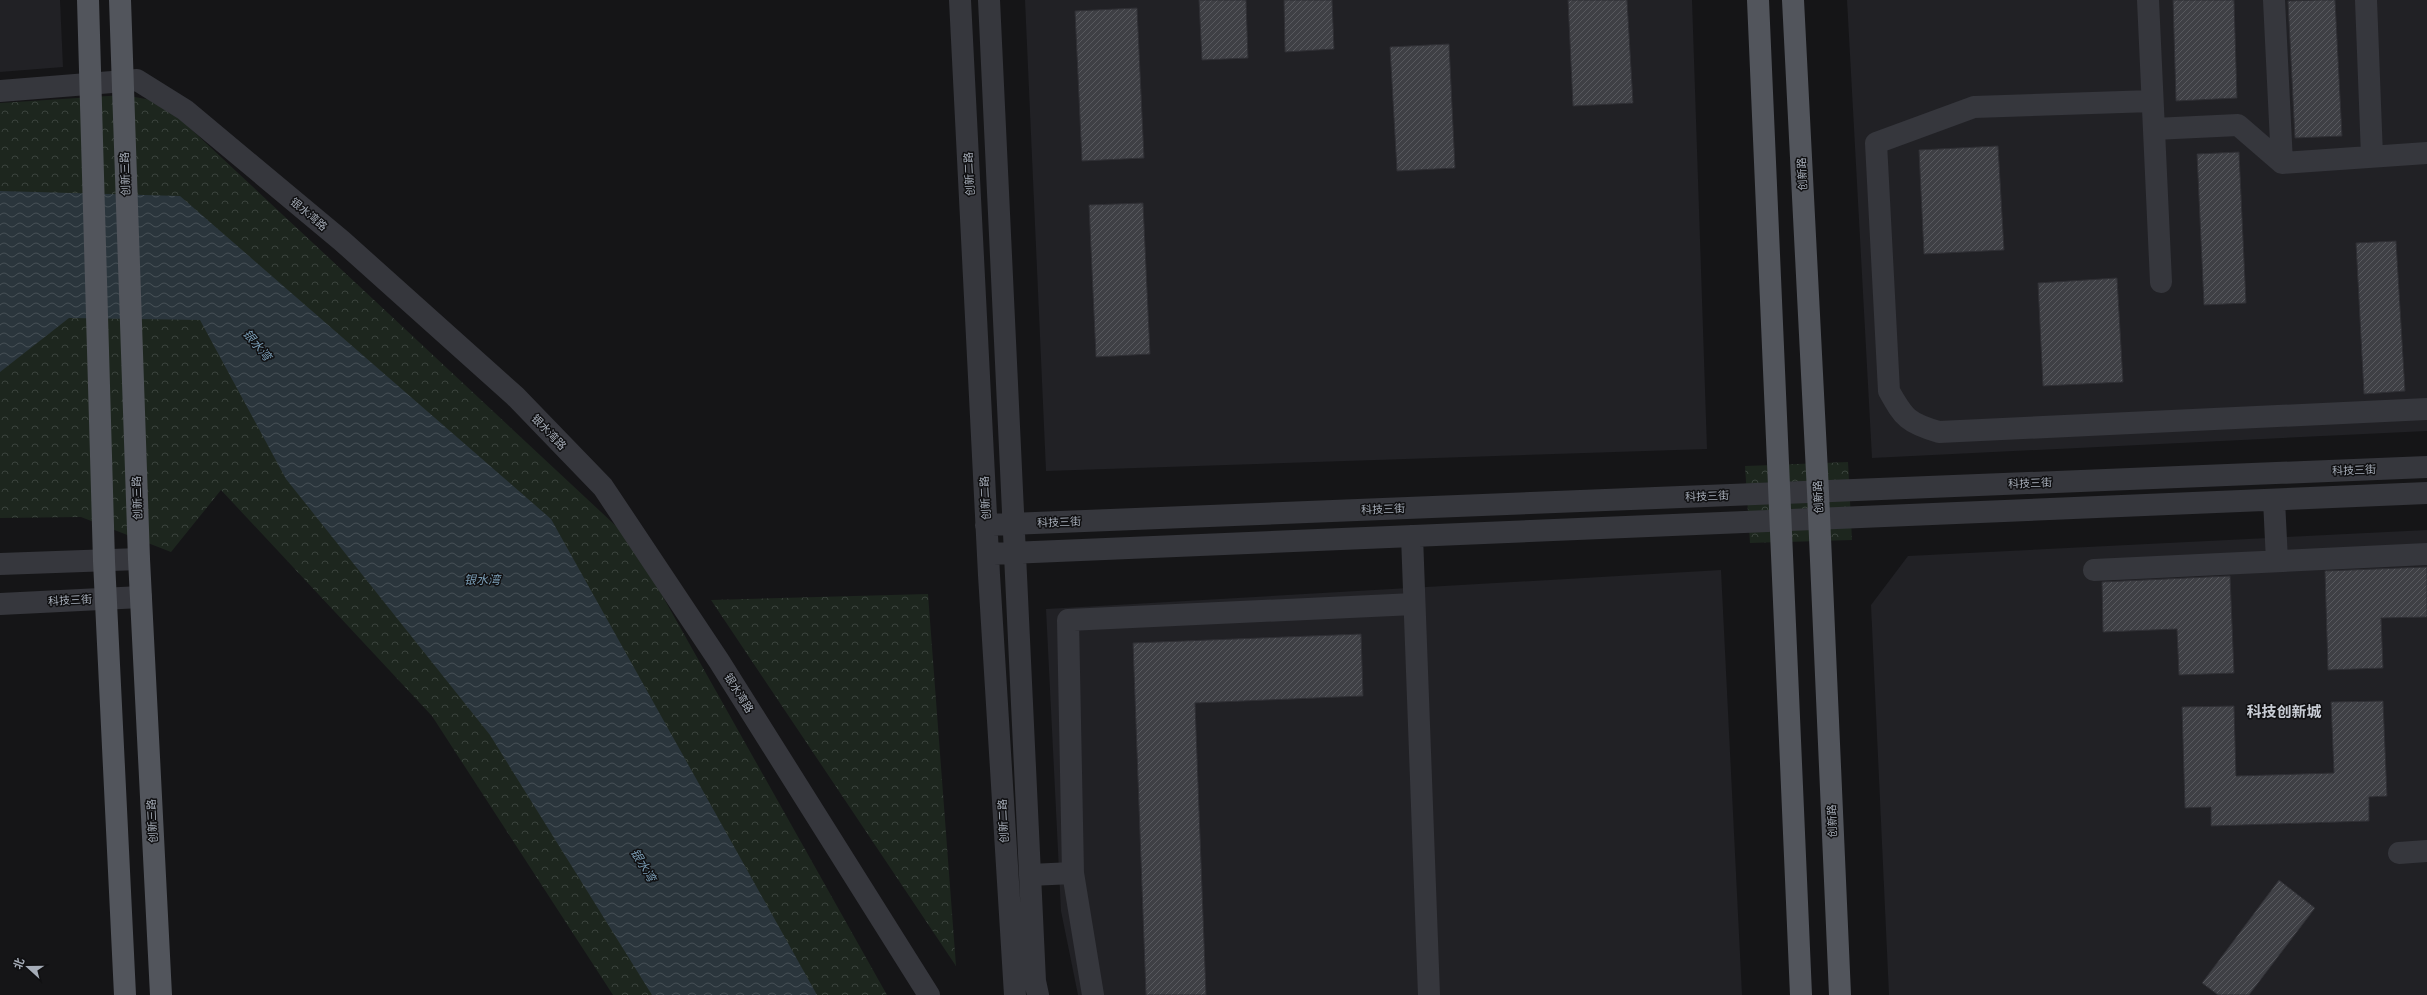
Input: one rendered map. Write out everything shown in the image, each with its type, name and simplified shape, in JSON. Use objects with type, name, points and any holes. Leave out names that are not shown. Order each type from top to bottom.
[{"type":"main road","points":[[88,0],[104,561],[125,995]]},
{"type":"main road","name":"创新三路","points":[[120,0],[139,558],[161,995]]},
{"type":"main road","points":[[1758,0],[1801,995]]},
{"type":"main road","name":"创新路","points":[[1793,0],[1818,492],[1840,995]]},
{"type":"street","name":"创新二路","points":[[960,0],[986,525],[1015,995]]},
{"type":"street","points":[[989,0],[1015,524],[1035,982],[1038,995]]},
{"type":"street","points":[[2148,0],[2161,282]]},
{"type":"street","points":[[2274,0],[2282,162]]},
{"type":"street","points":[[2366,0],[2372,156]]},
{"type":"street","name":"银水湾路","points":[[0,91],[137,80],[185,110],[342,241],[515,396],[603,487],[719,661],[929,995]]},
{"type":"street","points":[[2152,101],[1974,107],[1876,143],[1889,391],[1902,415],[1919,426],[1939,432],[2427,409]]},
{"type":"street","points":[[2154,129],[2238,125],[2282,162],[2427,153]]},
{"type":"street","name":"科技三街","points":[[986,525],[2427,466]]},
{"type":"street","points":[[988,554],[1819,520],[2427,493]]},
{"type":"street","points":[[2274,500],[2277,561]]},
{"type":"street","points":[[1412,536],[1429,995]]},
{"type":"street","points":[[2094,570],[2427,554]]},
{"type":"street","points":[[0,564],[104,561],[139,558]]},
{"type":"street","name":"科技三街","points":[[0,604],[141,597]]},
{"type":"street","points":[[1093,995],[1073,873],[1068,620],[1414,604]]},
{"type":"street","points":[[2399,853],[2427,851]]},
{"type":"street","points":[[1030,875],[1073,873]]},
{"type":"shaded area","points":[[0,0],[60,0],[63,67],[0,72]]},
{"type":"shaded area","points":[[1025,0],[1692,0],[1707,449],[1046,471]]},
{"type":"shaded area","points":[[1847,0],[2427,0],[2427,431],[1872,458]]},
{"type":"shaded area","points":[[2427,530],[2427,995],[1889,995],[1871,605],[1908,556]]},
{"type":"shaded area","points":[[1721,570],[1742,995],[1078,995],[1061,911],[1046,609]]},
{"type":"green space","points":[[124,95],[162,102],[631,540],[887,995],[613,995],[432,716],[221,490],[171,552],[81,517],[0,518],[0,103]]},
{"type":"green space","points":[[1848,462],[1852,540],[1750,543],[1745,466]]},
{"type":"green space","points":[[928,594],[956,966],[711,600]]},
{"type":"water","name":"银水湾","points":[[0,191],[180,196],[551,519],[817,995],[652,995],[490,735],[286,479],[200,320],[69,318],[0,372]]},
{"type":"building","points":[[1199,0],[1246,0],[1248,58],[1202,60]]},
{"type":"building","points":[[1284,0],[1332,0],[1334,49],[1285,52]]},
{"type":"building","points":[[1568,0],[1627,0],[1633,103],[1573,106]]},
{"type":"building","points":[[2173,0],[2234,0],[2237,98],[2176,101]]},
{"type":"building","points":[[2335,0],[2342,136],[2295,138],[2288,1]]},
{"type":"building","points":[[1137,8],[1144,158],[1082,161],[1075,11]]},
{"type":"building","points":[[1449,44],[1455,168],[1397,171],[1390,47]]},
{"type":"building","points":[[1998,146],[2004,250],[1924,254],[1919,150]]},
{"type":"building","points":[[2239,152],[2246,303],[2204,305],[2197,154]]},
{"type":"building","points":[[1143,203],[1150,354],[1096,357],[1089,205]]},
{"type":"building","points":[[2396,241],[2405,391],[2364,394],[2356,243]]},
{"type":"building","points":[[2117,278],[2123,382],[2043,386],[2038,283]]},
{"type":"building","points":[[2427,567],[2427,617],[2381,618],[2383,668],[2328,670],[2325,571]]},
{"type":"building","points":[[2230,576],[2234,673],[2179,675],[2177,629],[2103,632],[2102,582]]},
{"type":"building","points":[[1361,634],[1363,696],[1195,703],[1206,995],[1146,995],[1133,643]]},
{"type":"building","points":[[2383,701],[2387,796],[2369,797],[2369,821],[2211,826],[2211,807],[2185,808],[2182,707],[2234,706],[2236,776],[2334,773],[2331,702]]},
{"type":"building","points":[[2279,880],[2315,908],[2249,995],[2218,995],[2202,983]]},
{"type":"district","name":"科技创新城","points":[[2284,711]]}]
